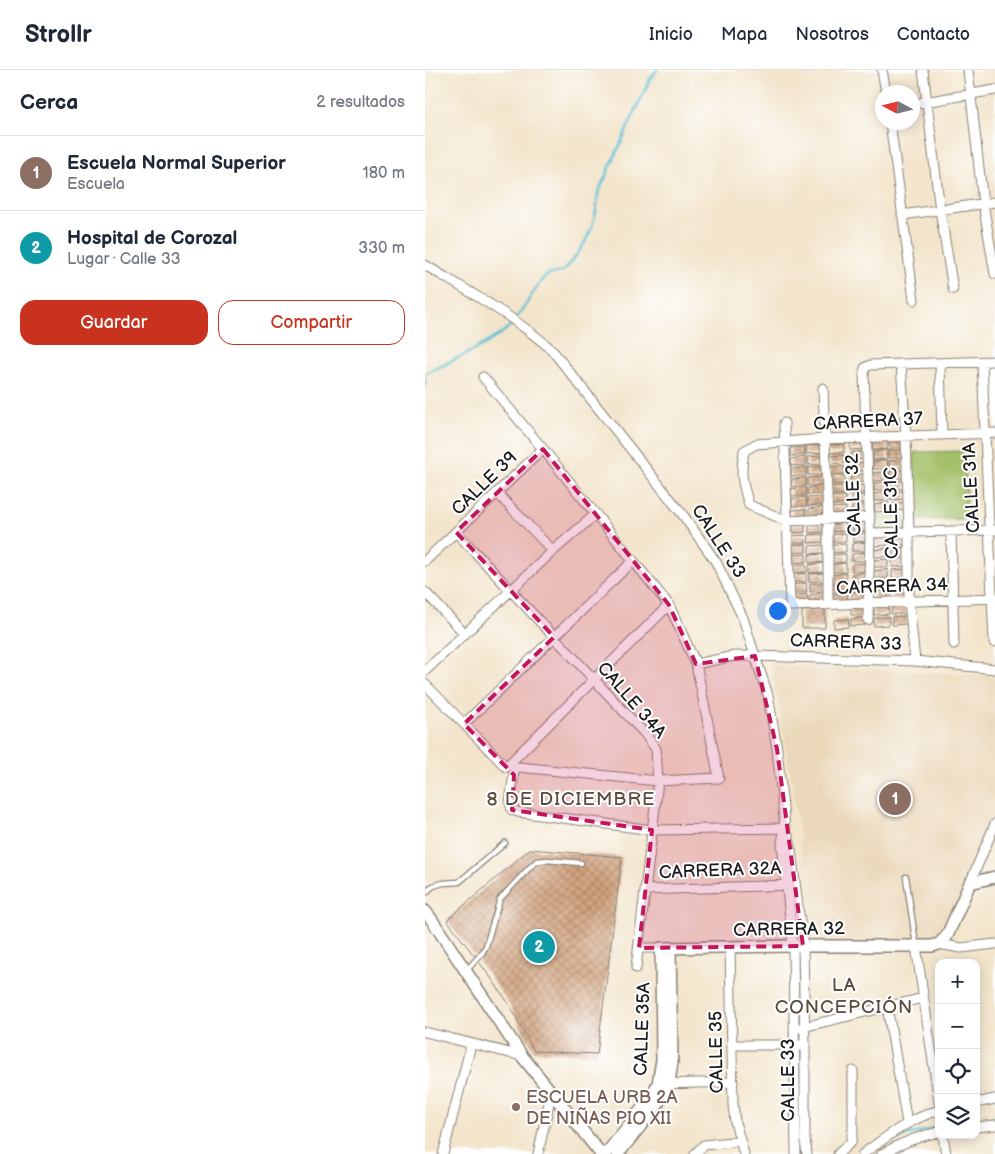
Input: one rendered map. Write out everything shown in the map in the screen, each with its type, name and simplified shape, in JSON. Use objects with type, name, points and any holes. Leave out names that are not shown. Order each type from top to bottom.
[{"type":"street","points":[[882,70],[885,85]]},
{"type":"street","points":[[923,70],[940,210],[953,288]]},
{"type":"street","points":[[968,70],[983,203],[995,274]]},
{"type":"street","points":[[920,102],[995,90]]},
{"type":"street","points":[[891,130],[914,300]]},
{"type":"street","points":[[902,215],[995,202]]},
{"type":"street","name":"CALLE 33","points":[[425,265],[521,324],[552,350],[683,515],[716,562],[743,618],[768,695],[777,749],[785,828],[790,842],[796,885],[798,946],[805,1027],[805,1140],[807,1154]]},
{"type":"street","points":[[901,364],[995,361]]},
{"type":"street","name":"CALLE 31A","points":[[982,362],[985,433],[992,505],[994,642]]},
{"type":"street","name":"CALLE 32","points":[[868,620],[870,517],[864,374],[865,368],[870,365],[901,364]]},
{"type":"street","name":"CALLE 31C","points":[[901,364],[906,436],[909,602],[915,661]]},
{"type":"street","points":[[940,364],[942,434]]},
{"type":"street","points":[[483,378],[669,605],[696,664],[719,778],[659,781],[519,767],[515,768],[514,773],[510,803],[512,810],[652,830],[785,828]]},
{"type":"street","points":[[823,388],[828,520],[828,604]]},
{"type":"street","points":[[784,423],[787,522],[870,517]]},
{"type":"street","name":"CARRERA 37","points":[[787,522],[749,504],[742,482],[741,470],[744,451],[756,444],[867,437],[995,433]]},
{"type":"street","name":"CALLE 39","points":[[425,561],[543,449]]},
{"type":"street","points":[[497,493],[553,552]]},
{"type":"street","points":[[425,670],[596,514]]},
{"type":"street","name":"CARRERA 34","points":[[787,522],[789,603],[791,606],[993,598]]},
{"type":"street","points":[[870,533],[992,531]]},
{"type":"street","name":"CALLE 34A","points":[[456,532],[645,734],[656,749],[659,781],[636,968]]},
{"type":"street","points":[[951,532],[954,644]]},
{"type":"street","points":[[464,724],[633,561]]},
{"type":"street","points":[[425,592],[465,634]]},
{"type":"street","points":[[425,684],[506,767],[669,605]]},
{"type":"street","name":"CARRERA 33","points":[[696,664],[734,656],[755,656],[915,661],[995,669]]},
{"type":"street","points":[[939,944],[947,936],[995,824]]},
{"type":"street","name":"CALLE 33","points":[[785,828],[781,843],[786,886],[798,946],[794,1028],[797,1154]]},
{"type":"street","points":[[970,883],[995,877]]},
{"type":"street","name":"CARRERA 32A","points":[[645,890],[796,885]]},
{"type":"street","points":[[427,920],[466,971],[522,1056],[601,1154]]},
{"type":"street","name":"CARRERA 32","points":[[639,948],[916,946],[939,944],[961,948],[995,944]]},
{"type":"street","points":[[916,946],[938,1094]]},
{"type":"street","name":"CALLE 35A","points":[[618,1154],[657,1105],[664,1084],[661,1060],[665,948]]},
{"type":"street","name":"CALLE 35","points":[[730,948],[733,1104],[744,1154]]},
{"type":"street","points":[[794,1028],[805,1027],[923,998]]},
{"type":"street","points":[[887,1006],[907,1122]]},
{"type":"street","points":[[425,1032],[471,1045],[522,1056]]},
{"type":"street","points":[[443,1154],[471,1045]]},
{"type":"street","points":[[732,1045],[805,1045]]},
{"type":"street","points":[[838,1154],[851,1142],[853,1130],[853,1071]]},
{"type":"street","points":[[664,1084],[733,1082]]},
{"type":"street","name":"CALLE 35A","points":[[606,1154],[664,1084]]},
{"type":"street","points":[[538,1154],[551,1094]]},
{"type":"street","points":[[980,1102],[995,1099]]},
{"type":"street","points":[[863,1154],[907,1122],[935,1111]]},
{"type":"street","points":[[980,1127],[995,1125]]},
{"type":"street","points":[[886,1153],[935,1133]]},
{"type":"street","points":[[944,1139],[946,1154]]},
{"type":"street","points":[[695,1154],[704,1145],[740,1142]]},
{"type":"lane","points":[[425,893],[433,886],[459,882],[505,843]]},
{"type":"lane","points":[[466,971],[482,954],[486,946],[500,899],[531,866],[537,861],[547,860],[581,863]]},
{"type":"lane","points":[[906,877],[916,946]]},
{"type":"highlighted area","points":[[543,449],[669,605],[696,664],[755,656],[777,749],[803,946],[639,948],[652,830],[512,810],[514,775],[464,724],[554,637],[456,532]]},
{"type":"shaded area","points":[[771,665],[995,676],[995,814],[945,934],[934,944],[814,942],[792,784]]},
{"type":"green space","points":[[965,451],[967,519],[916,520],[914,452]]},
{"type":"green space","points":[[905,516],[906,529],[875,530],[875,517]]},
{"type":"building","points":[[903,439],[904,447],[889,447],[889,440]]},
{"type":"building","points":[[865,441],[865,449],[850,450],[850,443]]},
{"type":"building","points":[[887,441],[887,449],[872,450],[873,442]]},
{"type":"building","points":[[843,444],[844,452],[829,453],[829,445]]},
{"type":"building","points":[[821,445],[821,453],[806,454],[806,446]]},
{"type":"building","points":[[804,447],[805,455],[790,456],[790,448]]},
{"type":"building","points":[[904,449],[904,457],[889,458],[889,450]]},
{"type":"building","points":[[887,450],[887,459],[873,460],[873,452]]},
{"type":"building","points":[[865,451],[865,459],[851,460],[851,453]]},
{"type":"building","points":[[844,455],[845,463],[830,464],[830,456]]},
{"type":"building","points":[[822,456],[823,464],[808,465],[808,457]]},
{"type":"building","points":[[805,457],[806,465],[791,466],[791,459]]},
{"type":"building","points":[[903,459],[904,467],[889,468],[889,461]]},
{"type":"building","points":[[887,460],[888,469],[873,469],[873,462]]},
{"type":"building","points":[[865,462],[865,471],[850,471],[850,464]]},
{"type":"building","points":[[822,466],[823,475],[808,475],[808,468]]},
{"type":"building","points":[[844,466],[845,474],[830,475],[830,467]]},
{"type":"building","points":[[806,467],[806,476],[791,476],[791,469]]},
{"type":"building","points":[[905,470],[905,478],[890,479],[890,471]]},
{"type":"building","points":[[888,472],[888,480],[873,481],[873,473]]},
{"type":"building","points":[[865,474],[866,482],[851,483],[851,475]]},
{"type":"building","points":[[844,476],[845,484],[830,485],[830,477]]},
{"type":"building","points":[[822,477],[823,485],[808,486],[808,478]]},
{"type":"building","points":[[806,478],[806,486],[791,487],[792,479]]},
{"type":"building","points":[[905,480],[906,489],[891,489],[891,482]]},
{"type":"building","points":[[888,482],[888,490],[874,491],[874,483]]},
{"type":"building","points":[[866,485],[866,493],[851,494],[851,486]]},
{"type":"building","points":[[822,486],[823,494],[808,495],[808,488]]},
{"type":"building","points":[[845,486],[846,494],[831,495],[831,487]]},
{"type":"building","points":[[806,488],[806,496],[791,496],[791,489]]},
{"type":"building","points":[[906,491],[906,499],[891,500],[891,492]]},
{"type":"building","points":[[889,492],[889,501],[874,501],[874,494]]},
{"type":"building","points":[[866,495],[867,503],[852,504],[852,496]]},
{"type":"building","points":[[845,496],[846,504],[831,505],[831,497]]},
{"type":"building","points":[[806,497],[807,506],[792,506],[792,499]]},
{"type":"building","points":[[822,497],[823,505],[808,506],[808,498]]},
{"type":"building","points":[[906,502],[907,510],[892,511],[892,504]]},
{"type":"building","points":[[889,503],[889,511],[875,512],[874,505]]},
{"type":"building","points":[[867,505],[867,514],[852,514],[852,507]]},
{"type":"building","points":[[823,507],[824,516],[809,516],[809,509]]},
{"type":"building","points":[[846,507],[846,515],[832,516],[832,508]]},
{"type":"building","points":[[806,509],[806,517],[792,518],[792,510]]},
{"type":"building","points":[[866,521],[867,531],[853,532],[852,523]]},
{"type":"building","points":[[845,523],[846,531],[831,532],[831,525]]},
{"type":"building","points":[[805,524],[805,532],[790,533],[790,525]]},
{"type":"building","points":[[823,524],[823,532],[809,533],[809,525]]},
{"type":"building","points":[[846,533],[846,542],[831,542],[831,535]]},
{"type":"building","points":[[867,533],[867,541],[853,542],[853,534]]},
{"type":"building","points":[[823,534],[823,542],[808,543],[809,535]]},
{"type":"building","points":[[805,535],[806,543],[791,543],[791,536]]},
{"type":"building","points":[[906,536],[906,544],[892,545],[892,538]]},
{"type":"building","points":[[889,537],[889,545],[874,546],[874,538]]},
{"type":"building","points":[[867,542],[867,551],[852,551],[852,544]]},
{"type":"building","points":[[806,544],[806,552],[791,553],[792,545]]},
{"type":"building","points":[[846,544],[846,552],[831,553],[831,545]]},
{"type":"building","points":[[824,545],[824,553],[809,554],[809,546]]},
{"type":"building","points":[[907,547],[907,555],[893,556],[893,548]]},
{"type":"building","points":[[888,548],[889,556],[874,557],[874,550]]},
{"type":"building","points":[[867,552],[867,561],[852,561],[852,554]]},
{"type":"building","points":[[806,554],[806,562],[791,563],[791,555]]},
{"type":"building","points":[[824,554],[824,562],[809,563],[809,555]]},
{"type":"building","points":[[846,554],[846,562],[832,563],[831,555]]},
{"type":"building","points":[[907,558],[907,566],[892,567],[892,559]]},
{"type":"building","points":[[888,559],[888,567],[873,567],[873,560]]},
{"type":"building","points":[[824,563],[824,572],[809,573],[809,565]]},
{"type":"building","points":[[846,563],[846,572],[831,572],[831,565]]},
{"type":"building","points":[[867,563],[867,571],[852,571],[852,564]]},
{"type":"building","points":[[806,564],[807,572],[792,573],[792,565]]},
{"type":"building","points":[[888,569],[888,578],[874,578],[874,571]]},
{"type":"building","points":[[907,569],[907,577],[892,578],[892,570]]},
{"type":"building","points":[[866,572],[867,581],[852,581],[852,574]]},
{"type":"building","points":[[806,573],[806,582],[791,582],[791,575]]},
{"type":"building","points":[[824,573],[824,581],[809,582],[809,574]]},
{"type":"building","points":[[846,573],[846,581],[832,582],[831,575]]},
{"type":"building","points":[[907,578],[907,587],[892,587],[892,580]]},
{"type":"building","points":[[888,580],[888,588],[873,589],[873,581]]},
{"type":"building","points":[[866,582],[866,591],[851,591],[851,584]]},
{"type":"building","points":[[806,583],[807,592],[792,592],[792,585]]},
{"type":"building","points":[[824,583],[825,591],[810,592],[810,584]]},
{"type":"building","points":[[846,583],[847,591],[832,592],[832,584]]},
{"type":"building","points":[[906,590],[907,598],[892,599],[892,591]]},
{"type":"building","points":[[888,591],[888,599],[874,600],[874,592]]},
{"type":"building","points":[[866,592],[866,600],[852,601],[852,593]]},
{"type":"building","points":[[824,593],[824,601],[810,602],[810,595]]},
{"type":"building","points":[[847,593],[848,601],[832,602],[832,594]]},
{"type":"building","points":[[807,594],[808,602],[793,603],[793,595]]},
{"type":"building","points":[[906,605],[906,614],[891,614],[892,607]]},
{"type":"building","points":[[888,606],[889,614],[874,615],[874,607]]},
{"type":"building","points":[[865,607],[866,615],[851,615],[851,608]]},
{"type":"building","points":[[825,610],[825,628],[802,628],[802,611]]},
{"type":"building","points":[[907,616],[907,624],[892,625],[892,617]]},
{"type":"building","points":[[866,617],[866,625],[851,626],[851,619]]},
{"type":"building","points":[[889,617],[889,625],[874,626],[874,618]]},
{"type":"building","points":[[848,619],[849,627],[834,628],[834,620]]},
{"type":"building","points":[[530,849],[622,857],[597,1054],[534,1051],[509,1004],[447,920]]},
{"type":"waterway","points":[[425,374],[480,347],[509,327],[544,277],[563,270],[576,255],[587,239],[596,212],[598,193],[650,79],[657,70]]},
{"type":"waterway","points":[[425,378],[425,385]]},
{"type":"waterway","points":[[980,1120],[995,1118]]},
{"type":"waterway","points":[[885,1142],[935,1128]]},
{"type":"place","name":"Escuela Normal Superior","points":[[895,799]]},
{"type":"place","name":"Hospital de Corozal","points":[[539,947]]},
{"type":"place","name":"ESCUELA URB 2A DE NIÑAS PIO XII","points":[[516,1107]]},
{"type":"district","name":"8 DE DICIEMBRE","points":[[571,798]]},
{"type":"district","name":"LA CONCEPCIÓN","points":[[844,995]]}]
